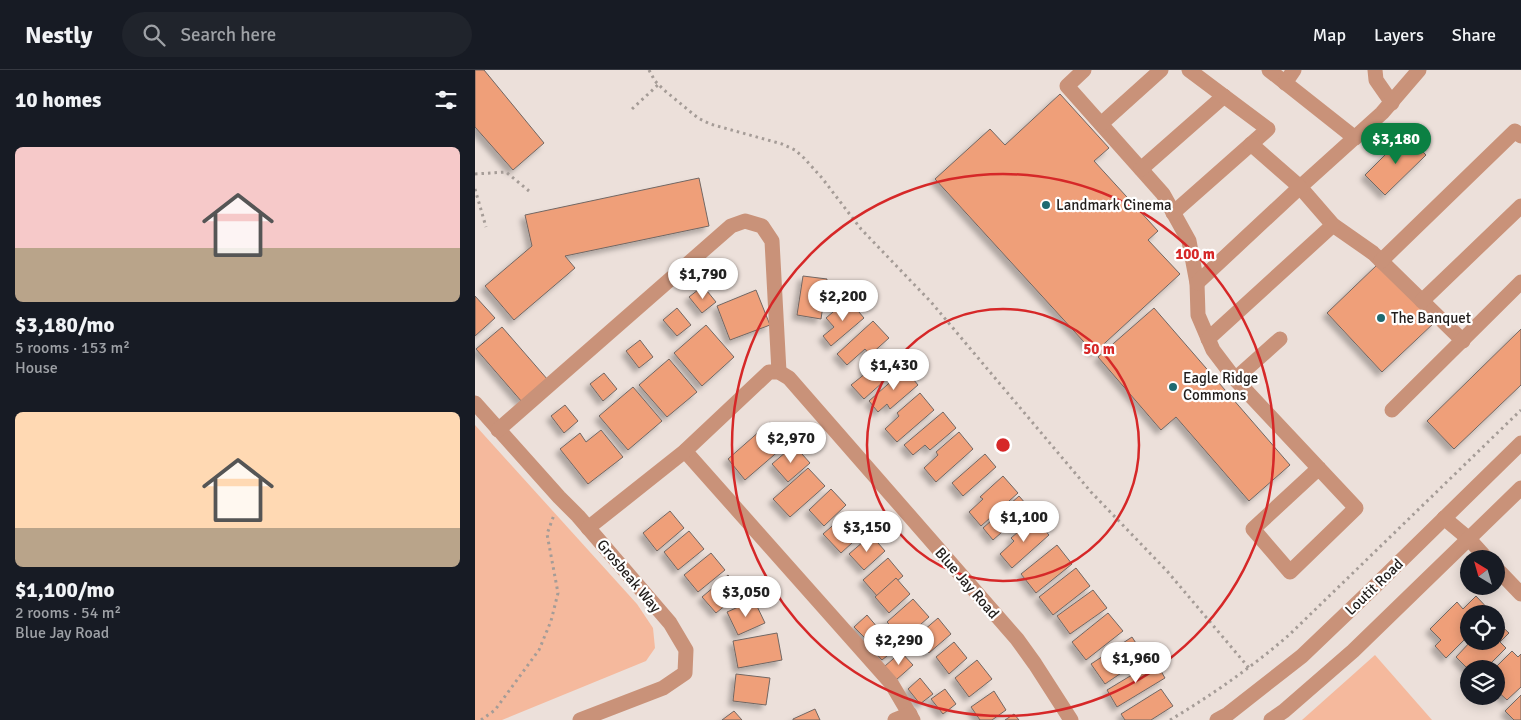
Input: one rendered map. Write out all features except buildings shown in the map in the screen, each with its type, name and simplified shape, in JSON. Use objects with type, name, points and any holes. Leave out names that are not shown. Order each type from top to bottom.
[{"type":"street","points":[[1084,70],[1067,86],[1163,194],[1189,241],[1197,282],[1197,315],[1213,350],[1235,379],[1319,468],[1356,508],[1291,572],[1253,529],[1319,468]]},
{"type":"street","points":[[1101,124],[1161,70]]},
{"type":"street","points":[[1173,213],[1268,129],[1189,70]]},
{"type":"street","points":[[1269,70],[1355,138]]},
{"type":"street","points":[[1285,83],[1294,70]]},
{"type":"street","points":[[1375,70],[1376,80],[1392,103]]},
{"type":"street","points":[[1197,282],[1392,103],[1419,70]]},
{"type":"street","points":[[1141,169],[1224,96]]},
{"type":"street","points":[[1381,261],[1515,131],[1521,136]]},
{"type":"street","points":[[1251,144],[1300,187],[1333,224],[1381,261],[1463,341]]},
{"type":"street","points":[[1422,301],[1521,206]]},
{"type":"street","points":[[498,430],[731,226],[745,221],[762,226],[772,241],[779,372],[769,372],[685,451],[588,528]]},
{"type":"street","points":[[1208,339],[1333,224]]},
{"type":"street","points":[[1392,410],[1521,282]]},
{"type":"street","points":[[1235,379],[1280,339]]},
{"type":"street","name":"Blue Jay Road","points":[[779,372],[789,378],[1017,639],[1071,720]]},
{"type":"street","name":"Grosbeak Way","points":[[475,403],[588,528],[669,624],[686,650],[685,673],[663,688],[580,720]]},
{"type":"street","name":"Loutit Road","points":[[1217,720],[1302,656],[1521,443]]},
{"type":"street","points":[[685,451],[891,683],[911,717],[895,720]]},
{"type":"street","name":"Loutit Road","points":[[1271,720],[1353,651],[1521,488]]},
{"type":"street","points":[[1444,518],[1479,550]]},
{"type":"street","points":[[1505,577],[1521,594]]},
{"type":"path","points":[[649,70],[659,84],[683,107],[698,118],[723,128],[782,144],[795,150],[804,158],[822,178],[861,229],[931,302],[1091,492],[1167,571],[1249,668]]},
{"type":"path","points":[[632,108],[659,84]]},
{"type":"path","points":[[475,174],[506,172],[529,191]]},
{"type":"path","points":[[475,189],[486,227]]},
{"type":"path","points":[[1170,720],[1196,705],[1249,668],[1289,635],[1521,410]]},
{"type":"path","points":[[481,720],[495,710],[539,650],[551,621],[558,593],[547,534],[559,497]]},
{"type":"shaded area","points":[[475,425],[637,604],[653,628],[655,648],[646,661],[502,720],[475,720]]},
{"type":"shaded area","points":[[1375,655],[1432,720],[1302,720]]},
{"type":"place","name":"Landmark Cinema","points":[[1046,205]]},
{"type":"place","name":"The Banquet","points":[[1381,318]]},
{"type":"place","name":"Eagle Ridge Commons","points":[[1173,387]]}]
